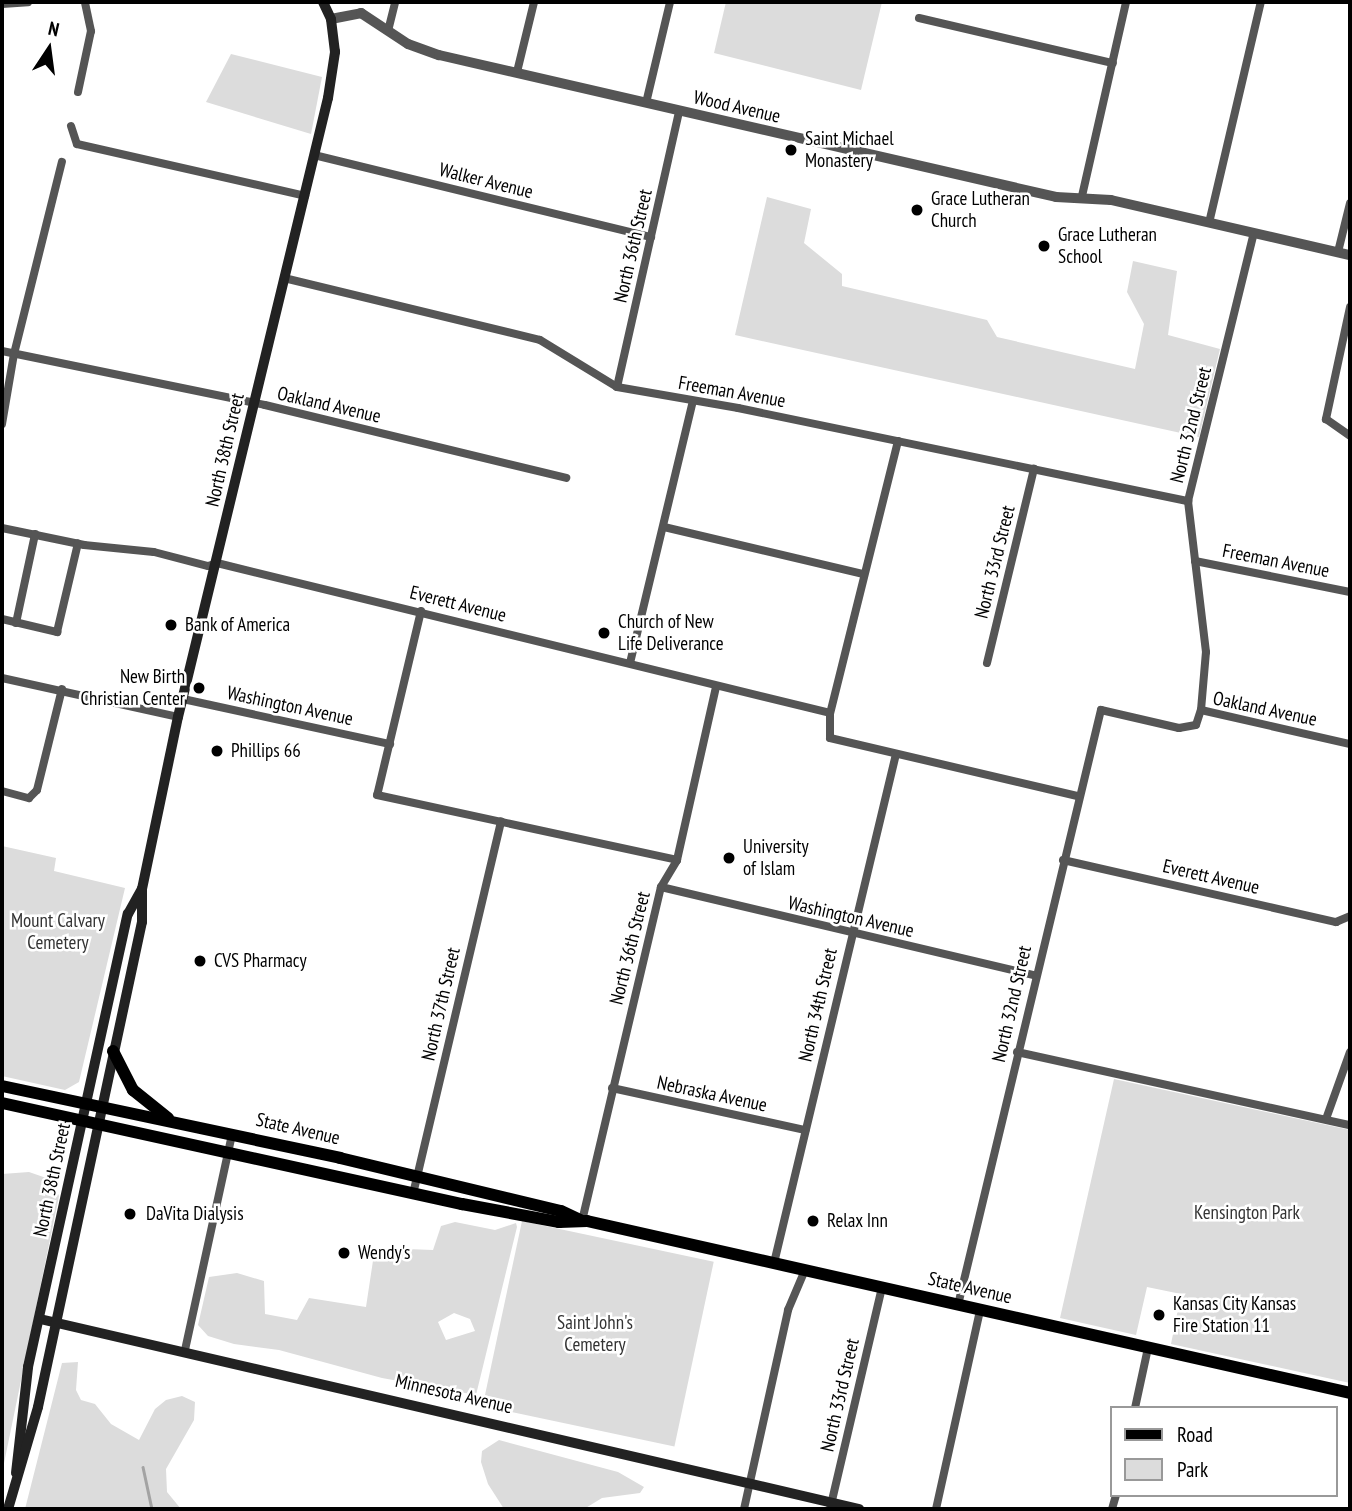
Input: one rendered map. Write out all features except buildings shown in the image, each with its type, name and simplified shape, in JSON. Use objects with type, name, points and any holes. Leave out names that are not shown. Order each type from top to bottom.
[{"type":"main road","points":[[323,2],[331,19]]},
{"type":"main road","name":"North 38th Street","points":[[8,1509],[56,1322],[142,922],[142,889],[178,717],[333,73],[331,19]]},
{"type":"main road","name":"North 38th Street","points":[[16,1483],[18,1426],[85,1104],[128,914],[142,889]]},
{"type":"main road","points":[[113,1051],[133,1090],[174,1122]]},
{"type":"main road","name":"State Avenue","points":[[2,1086],[417,1176],[561,1210],[582,1221]]},
{"type":"main road","name":"State Avenue","points":[[2,1103],[413,1194],[559,1222],[582,1221],[1350,1393]]},
{"type":"main road","name":"Minnesota Avenue","points":[[40,1319],[185,1350],[751,1482],[831,1506],[859,1509]]},
{"type":"street","points":[[2,4],[28,2]]},
{"type":"street","points":[[78,92],[91,31],[85,2]]},
{"type":"street","points":[[388,30],[395,2]]},
{"type":"street","points":[[517,72],[534,2]]},
{"type":"street","points":[[646,103],[670,2]]},
{"type":"street","points":[[1082,196],[1126,2]]},
{"type":"street","points":[[1209,223],[1261,2]]},
{"type":"street","name":"Wood Avenue","points":[[331,19],[361,13],[425,51],[679,112],[1056,197],[1082,196],[1350,256]]},
{"type":"street","points":[[919,18],[1113,63]]},
{"type":"street","name":"North 36th Street","points":[[617,387],[679,112]]},
{"type":"street","points":[[71,126],[77,144],[305,196]]},
{"type":"street","name":"Walker Avenue","points":[[314,155],[651,237]]},
{"type":"street","points":[[2,424],[14,354],[62,162]]},
{"type":"street","points":[[1338,253],[1350,203]]},
{"type":"street","name":"North 32nd Street","points":[[1201,710],[1206,652],[1188,501],[1254,233]]},
{"type":"street","name":"Freeman Avenue","points":[[284,278],[540,340],[617,387],[1188,501]]},
{"type":"street","points":[[1350,307],[1328,424],[1350,436]]},
{"type":"street","name":"Oakland Avenue","points":[[2,351],[254,404],[566,478]]},
{"type":"street","points":[[631,663],[693,401]]},
{"type":"street","points":[[898,441],[830,713],[830,738],[1077,796]]},
{"type":"street","name":"North 33rd Street","points":[[987,663],[1034,469]]},
{"type":"street","points":[[664,527],[863,574]]},
{"type":"street","name":"Everett Avenue","points":[[2,528],[78,544],[154,552],[208,566],[217,563],[830,713]]},
{"type":"street","points":[[16,623],[35,534]]},
{"type":"street","points":[[2,619],[59,629],[78,544]]},
{"type":"street","name":"Freeman Avenue","points":[[1195,561],[1350,592]]},
{"type":"street","points":[[421,611],[377,795],[677,859]]},
{"type":"street","points":[[2,678],[178,717]]},
{"type":"street","name":"North 36th Street","points":[[582,1221],[661,887],[677,859],[716,687]]},
{"type":"street","points":[[2,791],[32,795],[62,690]]},
{"type":"street","name":"Washington Avenue","points":[[183,699],[390,744]]},
{"type":"street","name":"Oakland Avenue","points":[[1101,710],[1179,728],[1196,725],[1201,710],[1350,744]]},
{"type":"street","name":"North 32nd Street","points":[[958,1305],[1077,796],[1101,710]]},
{"type":"street","name":"North 34th Street","points":[[774,1263],[851,934],[897,754]]},
{"type":"street","name":"North 37th Street","points":[[413,1194],[500,821]]},
{"type":"street","name":"Everett Avenue","points":[[1063,860],[1336,922],[1350,916]]},
{"type":"street","name":"Washington Avenue","points":[[661,887],[851,934],[1034,975]]},
{"type":"street","points":[[1017,1052],[1350,1125]]},
{"type":"street","points":[[1326,1119],[1350,1052]]},
{"type":"street","name":"Nebraska Avenue","points":[[612,1088],[805,1130]]},
{"type":"street","points":[[185,1350],[232,1134]]},
{"type":"street","points":[[744,1509],[788,1310],[805,1270]]},
{"type":"street","name":"North 33rd Street","points":[[831,1506],[882,1288]]},
{"type":"street","points":[[936,1509],[980,1310]]},
{"type":"street","points":[[1135,1406],[1149,1348]]},
{"type":"green space","points":[[726,2],[882,2],[861,90],[714,53]]},
{"type":"green space","points":[[231,54],[322,77],[311,134],[206,102]]},
{"type":"green space","points":[[767,197],[811,209],[804,243],[842,274],[842,286],[987,320],[997,337],[1135,369],[1144,324],[1127,292],[1133,261],[1177,271],[1168,335],[1220,349],[1199,437],[735,335]]},
{"type":"green space","name":"Mount Calvary Cemetery","points":[[2,846],[56,858],[54,871],[125,888],[79,1082],[65,1090],[2,1076]]},
{"type":"green space","name":"Kensington Park","points":[[1114,1079],[1350,1130],[1350,1383],[1171,1344],[1181,1294],[1147,1287],[1136,1335],[1060,1318]]},
{"type":"green space","points":[[29,1172],[52,1180],[59,1196],[2,1473],[2,1174]]},
{"type":"green space","name":"Saint John's Cemetery","points":[[522,1221],[714,1262],[674,1447],[483,1406]]},
{"type":"green space","points":[[455,1222],[495,1230],[516,1223],[517,1227],[476,1395],[382,1378],[279,1350],[234,1344],[208,1336],[198,1325],[209,1277],[237,1273],[264,1281],[265,1314],[297,1320],[309,1298],[366,1307],[374,1254],[380,1248],[433,1250],[441,1226]],"holes":[[[454,1313],[470,1319],[475,1331],[446,1340],[438,1322]]]},
{"type":"green space","points":[[78,1362],[76,1390],[81,1400],[95,1404],[111,1424],[139,1440],[155,1409],[166,1400],[182,1396],[195,1402],[194,1420],[166,1469],[167,1492],[181,1509],[25,1509],[62,1363]]},
{"type":"green space","points":[[499,1440],[618,1472],[644,1487],[640,1493],[602,1498],[584,1509],[504,1509],[488,1484],[481,1462],[482,1451]]},
{"type":"waterway","points":[[143,1467],[152,1509]]},
{"type":"place","name":"Saint Michael Monastery","points":[[791,150]]},
{"type":"place","name":"Grace Lutheran Church","points":[[917,210]]},
{"type":"place","name":"Grace Lutheran School","points":[[1044,246]]},
{"type":"place","name":"Bank of America","points":[[171,625]]},
{"type":"place","name":"Church of New Life Deliverance","points":[[604,633]]},
{"type":"place","name":"New Birth Christian Center","points":[[199,688]]},
{"type":"place","name":"Phillips 66","points":[[217,751]]},
{"type":"place","name":"University of Islam","points":[[729,858]]},
{"type":"place","name":"CVS Pharmacy","points":[[200,961]]},
{"type":"place","name":"DaVita Dialysis","points":[[130,1214]]},
{"type":"place","name":"Relax Inn","points":[[813,1221]]},
{"type":"place","name":"Wendy's","points":[[344,1253]]},
{"type":"place","name":"Kansas City Kansas Fire Station 11","points":[[1159,1315]]}]
